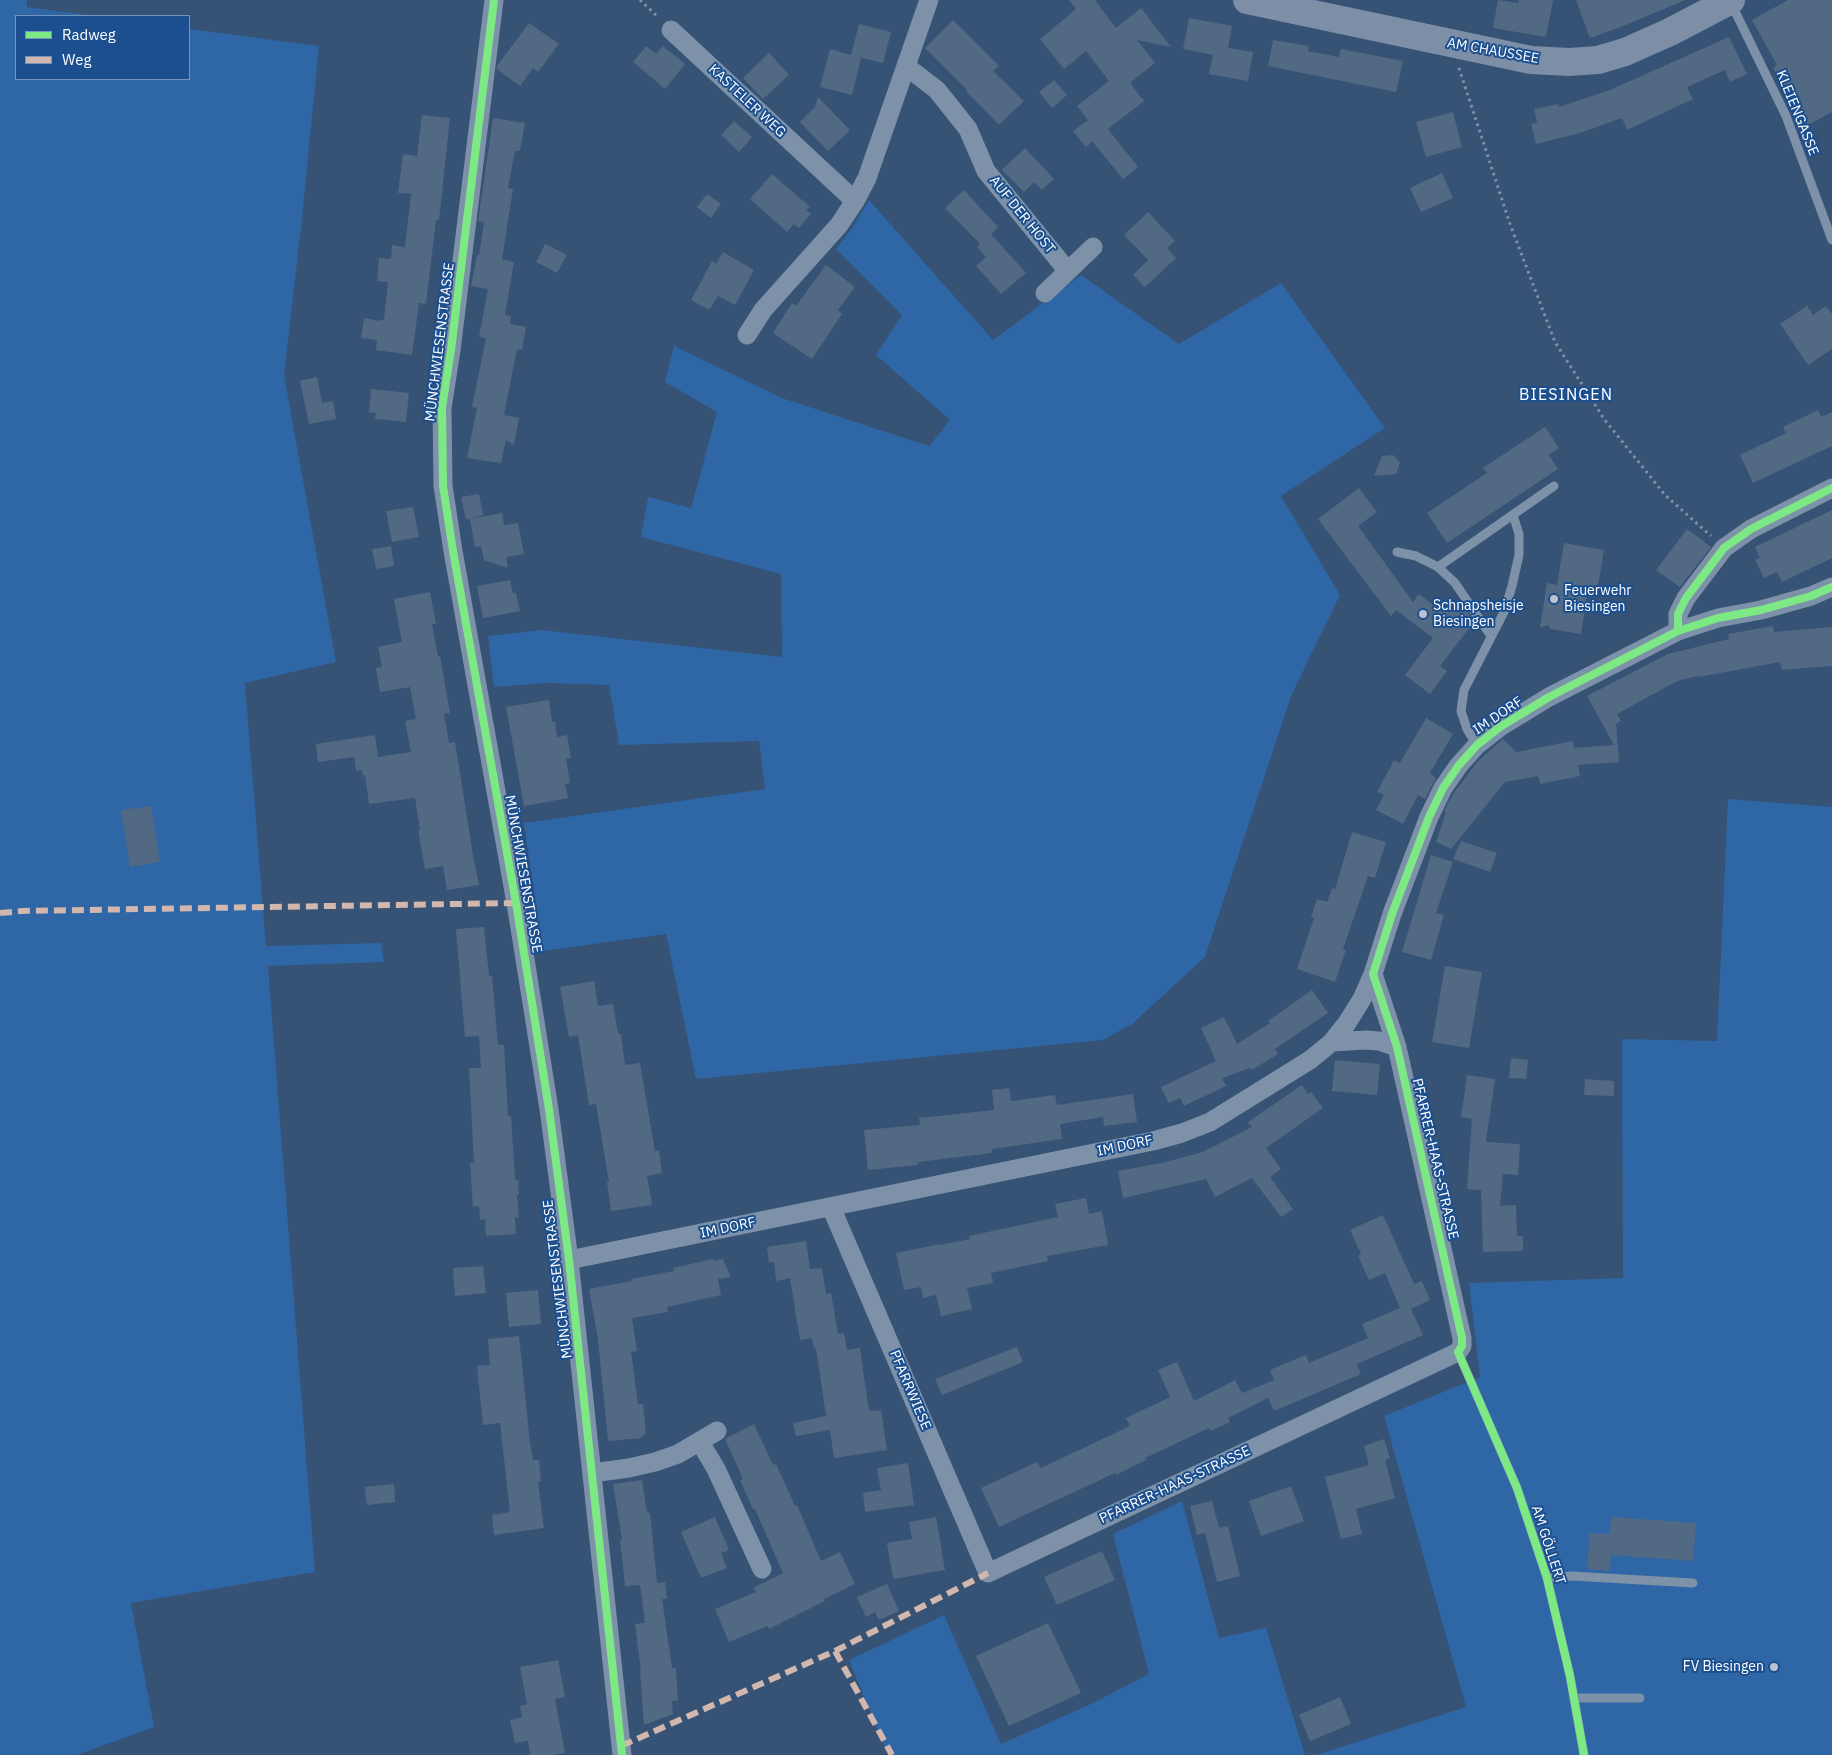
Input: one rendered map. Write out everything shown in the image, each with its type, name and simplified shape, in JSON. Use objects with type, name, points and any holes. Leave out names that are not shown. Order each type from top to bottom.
[{"type":"main road","name":"AM CHAUSSEE","points":[[1247,0],[1531,60],[1570,62],[1598,60],[1625,52],[1670,32],[1730,0]]},
{"type":"street","name":"MÜNCHWIESENSTRASSE","points":[[494,0],[452,350],[442,408],[443,486],[516,903],[549,1109],[569,1260],[622,1755]]},
{"type":"street","points":[[747,335],[763,310],[839,224],[855,201],[867,178],[929,0]]},
{"type":"street","name":"KASTELER WEG","points":[[671,30],[855,201]]},
{"type":"street","name":"AUF DER HOST","points":[[907,67],[937,90],[968,128],[986,171],[1067,270]]},
{"type":"street","points":[[1045,293],[1093,247]]},
{"type":"street","points":[[1678,631],[1678,614],[1686,598],[1724,548],[1751,529],[1832,488]]},
{"type":"street","name":"IM DORF","points":[[569,1260],[1153,1141],[1182,1133],[1210,1122],[1310,1060],[1332,1042],[1347,1023],[1362,999],[1373,974],[1392,914],[1429,816],[1443,788],[1459,765],[1476,746],[1500,727],[1550,697],[1678,631],[1718,618],[1761,610],[1812,596],[1832,587]]},
{"type":"street","name":"PFARRER-HAAS-STRASSE","points":[[988,1572],[1458,1352],[1462,1346],[1462,1338],[1397,1047],[1373,974]]},
{"type":"street","points":[[1332,1042],[1380,1041],[1397,1047]]},
{"type":"street","name":"PFARRWIESE","points":[[831,1207],[988,1572]]},
{"type":"street","points":[[592,1473],[655,1462],[678,1454],[717,1431]]},
{"type":"street","points":[[700,1442],[716,1469],[762,1569]]},
{"type":"lane","name":"KLEIENGASSE","points":[[1730,0],[1786,116],[1832,240]]},
{"type":"lane","points":[[1438,567],[1554,486]]},
{"type":"lane","name":"IM DORF","points":[[1476,746],[1467,729],[1461,711],[1464,690],[1504,612],[1512,586],[1519,555],[1519,534],[1513,515]]},
{"type":"lane","points":[[1397,552],[1416,556],[1438,567],[1455,583],[1491,636]]},
{"type":"lane","name":"AM GÖLLERT","points":[[1458,1352],[1517,1488],[1547,1578],[1574,1698],[1584,1755]]},
{"type":"lane","points":[[1547,1578],[1572,1576],[1693,1583]]},
{"type":"lane","points":[[1574,1698],[1640,1698]]},
{"type":"path","points":[[640,0],[671,30]]},
{"type":"path","points":[[1451,43],[1510,224],[1555,342],[1604,419],[1665,495],[1724,548]]},
{"type":"shaded area","points":[[0,0],[27,0],[27,7],[87,15],[15,15],[15,80],[190,80],[190,29],[319,46],[284,375],[336,662],[245,683],[266,946],[381,943],[384,962],[268,966],[315,1572],[131,1603],[154,1727],[77,1755],[0,1755]]},
{"type":"shaded area","points":[[869,200],[993,340],[1081,275],[1179,344],[1281,283],[1385,428],[1281,496],[1340,595],[1291,696],[1205,957],[1132,1024],[1103,1040],[696,1079],[666,934],[543,951],[524,823],[765,789],[759,741],[619,745],[609,685],[546,683],[494,687],[488,636],[542,630],[782,657],[781,574],[641,537],[648,497],[691,508],[717,412],[665,382],[674,346],[782,398],[929,446],[950,420],[876,355],[902,315],[836,249],[853,227]]},
{"type":"shaded area","points":[[1728,799],[1832,807],[1832,1755],[1316,1755],[1466,1707],[1384,1416],[1480,1377],[1469,1283],[1623,1278],[1622,1039],[1717,1041]]},
{"type":"shaded area","points":[[1182,1501],[1219,1638],[1266,1628],[1305,1755],[888,1755],[849,1660],[944,1615],[1001,1744],[1089,1705],[1149,1674],[1113,1534]]},
{"type":"building","points":[[1069,0],[1095,0],[1116,28],[1141,8],[1171,47],[1137,40],[1155,63],[1130,83],[1144,101],[1108,129],[1138,167],[1123,179],[1092,141],[1086,147],[1073,131],[1088,120],[1077,106],[1109,81],[1086,51],[1064,69],[1040,39],[1076,9]]},
{"type":"building","points":[[1498,0],[1518,3],[1519,0],[1553,0],[1546,37],[1493,28]]},
{"type":"building","points":[[1576,0],[1685,0],[1590,38]]},
{"type":"building","points":[[1788,0],[1832,0],[1832,112],[1806,126],[1773,68],[1777,65],[1752,20]]},
{"type":"building","points":[[1189,18],[1232,26],[1228,48],[1253,52],[1248,81],[1209,74],[1213,55],[1183,49]]},
{"type":"building","points":[[953,20],[999,66],[993,71],[1024,101],[999,125],[925,48]]},
{"type":"building","points":[[529,23],[559,44],[538,72],[533,68],[520,86],[497,69],[497,66]]},
{"type":"building","points":[[859,24],[891,32],[883,63],[854,56],[861,58],[852,95],[820,87],[830,49],[851,55]]},
{"type":"building","points":[[1729,37],[1747,74],[1730,82],[1725,70],[1687,87],[1693,99],[1627,130],[1622,118],[1580,133],[1536,144],[1531,124],[1537,123],[1534,109],[1558,104],[1559,107],[1610,90]]},
{"type":"building","points":[[1273,40],[1309,46],[1308,51],[1339,57],[1341,49],[1403,61],[1396,92],[1268,66]]},
{"type":"building","points":[[646,46],[656,54],[663,46],[685,64],[665,89],[633,62]]},
{"type":"building","points":[[769,53],[789,75],[763,99],[743,78]]},
{"type":"building","points":[[1054,80],[1067,95],[1052,108],[1039,92]]},
{"type":"building","points":[[818,97],[850,130],[828,151],[800,122],[815,107]]},
{"type":"building","points":[[1453,112],[1462,147],[1426,157],[1416,122]]},
{"type":"building","points":[[422,115],[450,118],[439,220],[436,220],[426,304],[419,303],[412,355],[376,350],[377,340],[361,338],[364,318],[384,320],[388,282],[377,281],[379,258],[391,259],[392,245],[405,247],[411,194],[398,193],[403,154],[417,156]]},
{"type":"building","points":[[493,118],[525,123],[520,151],[515,151],[508,188],[513,189],[502,259],[514,262],[505,315],[511,316],[510,324],[526,327],[522,350],[517,349],[504,415],[519,418],[514,445],[506,440],[501,463],[467,458],[477,408],[472,407],[486,338],[479,337],[488,289],[471,286],[477,255],[479,255],[484,222],[478,221]]},
{"type":"building","points":[[734,121],[752,137],[739,152],[721,135]]},
{"type":"building","points":[[1025,148],[1054,179],[1042,190],[1034,182],[1024,192],[1002,170]]},
{"type":"building","points":[[1442,173],[1453,198],[1421,212],[1410,188]]},
{"type":"building","points":[[772,174],[810,207],[806,210],[811,214],[799,228],[794,224],[787,232],[750,199]]},
{"type":"building","points":[[964,190],[998,227],[991,234],[1026,273],[1001,294],[976,266],[986,257],[977,247],[980,244],[945,208]]},
{"type":"building","points":[[707,194],[721,204],[711,218],[697,207]]},
{"type":"building","points":[[1148,212],[1175,241],[1167,248],[1176,258],[1145,287],[1133,275],[1148,260],[1124,235]]},
{"type":"building","points":[[545,244],[567,255],[557,273],[536,262]]},
{"type":"building","points":[[723,252],[754,270],[735,305],[718,296],[709,310],[691,300],[712,261],[716,264]]},
{"type":"building","points":[[826,265],[855,287],[838,310],[842,314],[812,359],[773,333],[792,303],[796,306]]},
{"type":"building","points":[[1807,306],[1813,315],[1826,306],[1832,314],[1832,349],[1808,365],[1780,324]]},
{"type":"building","points":[[317,377],[322,403],[333,401],[336,419],[309,424],[300,381]]},
{"type":"building","points":[[371,389],[409,393],[406,422],[375,419],[376,413],[369,412]]},
{"type":"building","points":[[1818,410],[1821,417],[1832,412],[1832,446],[1753,483],[1740,455],[1786,433],[1783,427]]},
{"type":"building","points":[[1545,427],[1559,448],[1549,455],[1558,469],[1447,543],[1427,513],[1487,473],[1483,468]]},
{"type":"building","points":[[1393,455],[1400,463],[1396,474],[1374,476],[1382,456]]},
{"type":"building","points":[[1359,488],[1377,512],[1358,526],[1413,602],[1419,594],[1442,612],[1450,600],[1468,613],[1474,622],[1440,666],[1447,671],[1430,694],[1405,675],[1433,638],[1396,610],[1391,616],[1318,519]]},
{"type":"building","points":[[479,494],[483,515],[466,520],[461,497]]},
{"type":"building","points":[[413,507],[419,537],[392,542],[386,511]]},
{"type":"building","points":[[1832,510],[1832,558],[1782,582],[1777,572],[1764,578],[1755,560],[1760,558],[1755,547]]},
{"type":"building","points":[[502,513],[504,525],[518,523],[524,554],[506,557],[508,568],[484,560],[481,546],[475,547],[470,519]]},
{"type":"building","points":[[1687,529],[1711,547],[1680,587],[1656,570]]},
{"type":"building","points":[[1564,543],[1604,550],[1597,592],[1588,590],[1581,634],[1550,629],[1548,625],[1540,628],[1547,583],[1557,585]]},
{"type":"building","points":[[391,546],[394,566],[376,569],[372,549]]},
{"type":"building","points":[[510,580],[513,593],[516,593],[520,611],[483,618],[477,586]]},
{"type":"building","points":[[430,592],[436,624],[432,624],[450,713],[444,714],[449,743],[455,742],[479,885],[447,890],[443,866],[425,869],[415,798],[369,804],[365,775],[363,776],[362,770],[356,771],[354,757],[318,762],[316,744],[375,735],[378,757],[411,752],[405,721],[416,719],[410,687],[380,692],[376,668],[382,667],[378,647],[402,642],[394,599]]},
{"type":"building","points":[[1773,626],[1774,632],[1832,627],[1832,666],[1782,670],[1780,662],[1677,681],[1617,714],[1621,721],[1616,724],[1619,762],[1578,765],[1580,776],[1540,784],[1538,776],[1505,782],[1451,849],[1436,842],[1446,812],[1444,811],[1453,794],[1478,761],[1503,739],[1516,752],[1573,741],[1574,748],[1614,745],[1587,696],[1668,654],[1729,639],[1728,634]]},
{"type":"building","points":[[549,700],[552,722],[555,721],[557,737],[567,735],[571,758],[566,759],[570,783],[565,784],[568,798],[524,806],[506,707]]},
{"type":"building","points":[[1426,718],[1453,734],[1430,773],[1436,778],[1425,799],[1418,795],[1403,824],[1376,810],[1384,795],[1377,792],[1394,760],[1400,763]]},
{"type":"building","points":[[151,806],[160,862],[130,867],[121,810]]},
{"type":"building","points":[[1352,832],[1386,842],[1375,878],[1368,876],[1343,949],[1346,950],[1335,982],[1297,969],[1314,918],[1311,917],[1317,899],[1327,902],[1332,888],[1335,889]]},
{"type":"building","points":[[1461,841],[1497,853],[1490,872],[1453,859]]},
{"type":"building","points":[[1431,855],[1453,862],[1436,913],[1444,915],[1431,960],[1402,952]]},
{"type":"building","points":[[484,927],[489,976],[492,976],[498,1045],[504,1045],[508,1116],[511,1116],[515,1180],[518,1180],[519,1195],[517,1195],[519,1218],[515,1217],[516,1234],[486,1236],[485,1219],[480,1220],[479,1206],[473,1207],[470,1163],[474,1163],[469,1068],[481,1068],[479,1036],[465,1037],[456,929]]},
{"type":"building","points":[[1445,966],[1482,972],[1469,1048],[1432,1042]]},
{"type":"building","points":[[594,981],[598,1006],[613,1004],[618,1034],[621,1034],[625,1065],[640,1063],[655,1151],[659,1150],[662,1173],[647,1176],[652,1205],[611,1211],[607,1182],[609,1182],[596,1104],[589,1105],[578,1035],[569,1037],[560,987]]},
{"type":"building","points":[[1312,990],[1328,1013],[1275,1049],[1278,1054],[1252,1070],[1250,1068],[1222,1078],[1226,1086],[1184,1106],[1180,1098],[1169,1103],[1161,1087],[1216,1061],[1201,1028],[1224,1017],[1237,1044],[1270,1023],[1268,1021]]},
{"type":"building","points":[[1511,1058],[1528,1060],[1526,1079],[1509,1078]]},
{"type":"building","points":[[1335,1060],[1380,1064],[1377,1095],[1332,1091]]},
{"type":"building","points":[[1467,1075],[1495,1079],[1486,1142],[1520,1144],[1518,1175],[1503,1174],[1500,1206],[1516,1205],[1517,1236],[1523,1236],[1523,1251],[1483,1252],[1481,1190],[1467,1189],[1472,1119],[1461,1117]]},
{"type":"building","points":[[1585,1079],[1614,1081],[1614,1096],[1584,1095]]},
{"type":"building","points":[[1302,1085],[1308,1094],[1311,1092],[1323,1108],[1266,1148],[1281,1169],[1270,1177],[1293,1209],[1281,1217],[1252,1178],[1215,1197],[1206,1179],[1123,1198],[1118,1171],[1162,1163],[1203,1152],[1252,1127],[1248,1122]]},
{"type":"building","points":[[1009,1088],[1011,1101],[1055,1095],[1057,1105],[1133,1094],[1137,1122],[1104,1126],[1103,1117],[1060,1124],[1062,1139],[992,1149],[992,1153],[918,1162],[918,1165],[868,1170],[864,1130],[920,1125],[919,1118],[994,1110],[992,1090]]},
{"type":"building","points":[[1086,1198],[1089,1214],[1102,1211],[1108,1245],[1047,1256],[1048,1261],[991,1273],[993,1283],[967,1288],[972,1309],[941,1316],[936,1295],[923,1298],[921,1287],[904,1290],[896,1253],[970,1239],[969,1236],[1058,1217],[1055,1204]]},
{"type":"building","points":[[1383,1215],[1414,1284],[1422,1281],[1430,1300],[1411,1309],[1423,1335],[1357,1364],[1361,1374],[1274,1411],[1268,1398],[1228,1418],[1230,1422],[1210,1431],[1209,1428],[1145,1458],[1146,1460],[1116,1475],[1115,1473],[999,1527],[981,1488],[1037,1462],[1041,1468],[1130,1426],[1126,1418],[1170,1397],[1158,1370],[1177,1362],[1194,1401],[1235,1380],[1242,1393],[1274,1380],[1270,1370],[1306,1355],[1309,1363],[1368,1338],[1362,1324],[1400,1308],[1385,1273],[1369,1280],[1358,1256],[1361,1254],[1350,1230]]},
{"type":"building","points":[[806,1241],[810,1269],[822,1268],[826,1294],[831,1293],[838,1334],[844,1333],[847,1350],[860,1348],[869,1411],[881,1410],[887,1450],[834,1458],[830,1430],[796,1436],[793,1423],[826,1416],[816,1348],[814,1349],[812,1338],[800,1340],[790,1278],[776,1281],[774,1262],[769,1263],[767,1247]]},
{"type":"building","points":[[713,1259],[714,1261],[723,1259],[731,1277],[718,1279],[721,1295],[667,1307],[668,1312],[632,1318],[637,1351],[631,1352],[638,1404],[643,1404],[646,1434],[642,1438],[608,1441],[598,1339],[589,1289],[674,1271],[673,1268]]},
{"type":"building","points":[[483,1266],[486,1293],[455,1296],[453,1268]]},
{"type":"building","points":[[538,1290],[541,1324],[509,1327],[506,1293]]},
{"type":"building","points":[[519,1336],[530,1442],[533,1460],[539,1460],[541,1481],[538,1482],[544,1528],[494,1535],[492,1515],[510,1512],[500,1423],[483,1425],[477,1366],[490,1365],[488,1339]]},
{"type":"building","points":[[1017,1347],[1023,1362],[942,1395],[935,1379]]},
{"type":"building","points":[[754,1424],[773,1465],[776,1464],[795,1506],[797,1505],[821,1561],[840,1552],[855,1584],[769,1629],[768,1626],[729,1642],[715,1609],[756,1592],[753,1588],[783,1573],[740,1480],[743,1479],[725,1439]]},
{"type":"building","points":[[1384,1439],[1390,1458],[1385,1460],[1395,1498],[1356,1509],[1362,1534],[1341,1539],[1325,1477],[1369,1465],[1364,1446]]},
{"type":"building","points":[[908,1463],[914,1505],[865,1512],[863,1493],[881,1490],[877,1468]]},
{"type":"building","points":[[642,1480],[647,1513],[650,1513],[657,1583],[665,1582],[667,1599],[662,1599],[672,1668],[676,1668],[678,1701],[672,1701],[673,1714],[644,1725],[641,1671],[635,1624],[645,1623],[640,1585],[625,1586],[620,1540],[622,1539],[613,1484]]},
{"type":"building","points":[[394,1484],[395,1502],[367,1505],[365,1487]]},
{"type":"building","points":[[1291,1486],[1304,1521],[1261,1536],[1249,1501]]},
{"type":"building","points":[[1212,1501],[1219,1528],[1228,1526],[1240,1576],[1217,1582],[1205,1533],[1197,1535],[1190,1506]]},
{"type":"building","points":[[715,1517],[729,1550],[721,1553],[727,1568],[701,1578],[681,1532]]},
{"type":"building","points":[[936,1517],[945,1570],[893,1579],[887,1543],[912,1539],[909,1522]]},
{"type":"building","points":[[1611,1517],[1696,1523],[1693,1561],[1611,1555],[1609,1571],[1587,1569],[1590,1533],[1610,1534]]},
{"type":"building","points":[[1102,1551],[1115,1580],[1057,1605],[1044,1577]]},
{"type":"building","points":[[887,1584],[899,1611],[879,1620],[875,1612],[866,1617],[857,1597]]},
{"type":"building","points":[[1048,1623],[1081,1693],[1009,1726],[976,1656]]},
{"type":"building","points":[[558,1660],[565,1697],[555,1699],[565,1753],[530,1755],[528,1741],[515,1743],[510,1720],[522,1717],[520,1706],[527,1704],[520,1667]]},
{"type":"building","points":[[1340,1697],[1351,1724],[1310,1741],[1299,1715]]},
{"type":"marked path","points":[[0,913],[22,911],[516,903]]},
{"type":"marked path","points":[[621,1746],[835,1651],[988,1573]]},
{"type":"marked path","points":[[835,1651],[892,1755]]},
{"type":"cycle path","points":[[494,0],[451,350],[442,408],[443,486],[516,903],[549,1109],[569,1260],[622,1755]]},
{"type":"cycle path","points":[[1678,631],[1678,614],[1686,598],[1724,548],[1751,529],[1832,488]]},
{"type":"cycle path","points":[[1584,1755],[1570,1676],[1547,1578],[1517,1488],[1458,1352],[1462,1346],[1462,1338],[1397,1047],[1373,974],[1392,914],[1429,817],[1443,788],[1459,765],[1477,745],[1500,727],[1549,697],[1678,631],[1718,618],[1761,610],[1811,596],[1832,587]]},
{"type":"place","name":"Feuerwehr Biesingen","points":[[1554,599]]},
{"type":"place","name":"Schnapsheisje Biesingen","points":[[1423,614]]},
{"type":"place","name":"FV Biesingen","points":[[1774,1667]]},
{"type":"district","name":"BIESINGEN","points":[[1566,395]]}]
